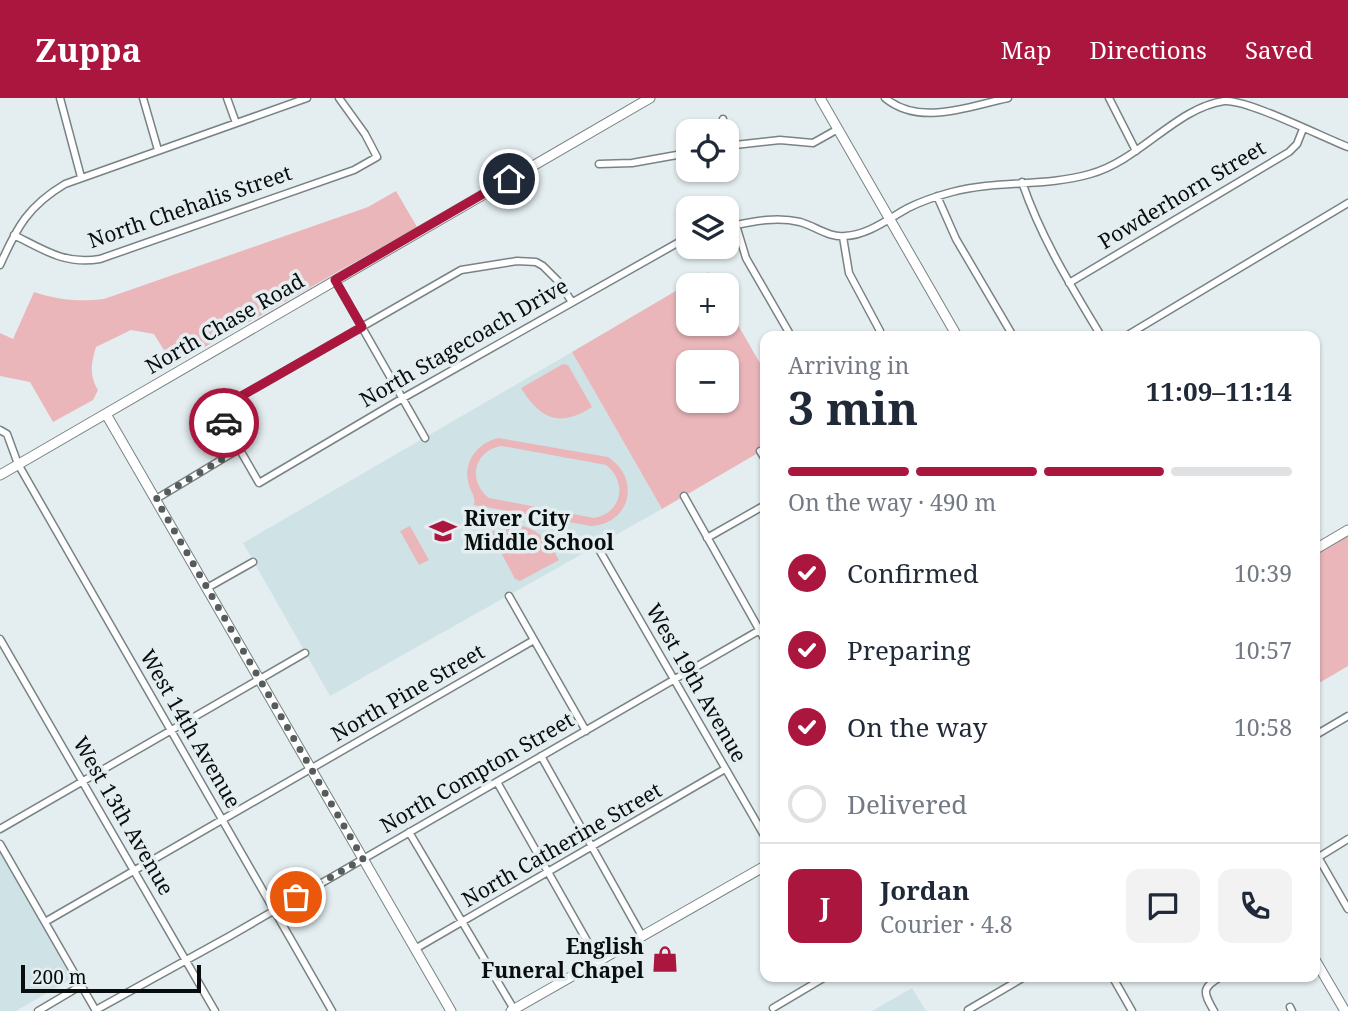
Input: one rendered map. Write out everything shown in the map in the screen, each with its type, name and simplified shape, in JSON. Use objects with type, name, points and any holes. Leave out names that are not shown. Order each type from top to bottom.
[{"type":"street","points":[[60,98],[81,177]]},
{"type":"street","points":[[143,98],[158,150]]},
{"type":"street","points":[[227,98],[236,123]]},
{"type":"street","points":[[0,265],[14,235],[35,205],[47,195],[81,177],[307,98]]},
{"type":"street","name":"North Chehalis Street","points":[[14,235],[51,254],[75,262],[100,259],[354,170],[377,156],[339,98]]},
{"type":"street","name":"North Chase Road","points":[[0,475],[650,98]]},
{"type":"street","points":[[820,98],[954,331]]},
{"type":"street","points":[[885,98],[902,109],[920,113],[1008,98]]},
{"type":"street","points":[[1109,98],[1136,151]]},
{"type":"street","points":[[1250,106],[1253,98]]},
{"type":"street","points":[[739,225],[779,219],[800,222],[843,237],[864,232],[937,196],[973,187],[1089,175],[1126,159],[1206,106],[1226,101],[1250,106],[1348,148]]},
{"type":"street","points":[[739,143],[780,140],[813,143],[838,129]]},
{"type":"street","name":"Powderhorn Street","points":[[1069,283],[1289,152],[1297,144],[1303,129]]},
{"type":"street","points":[[599,164],[632,163],[676,155]]},
{"type":"street","points":[[1022,182],[1040,230],[1098,331]]},
{"type":"street","points":[[937,196],[956,239],[1010,331]]},
{"type":"street","points":[[1134,331],[1348,203]]},
{"type":"street","points":[[739,235],[746,258],[788,331]]},
{"type":"street","points":[[843,237],[849,273],[880,331]]},
{"type":"street","name":"North Stagecoach Drive","points":[[239,449],[259,483],[676,244]]},
{"type":"street","points":[[156,499],[239,449],[217,410],[461,270],[517,261],[536,262],[558,281],[572,302]]},
{"type":"street","points":[[335,280],[425,438]]},
{"type":"street","points":[[106,414],[451,1011]]},
{"type":"street","name":"West 14th Avenue","points":[[0,430],[7,434],[18,464],[332,1011]]},
{"type":"street","points":[[684,496],[760,625]]},
{"type":"street","points":[[707,538],[760,508]]},
{"type":"street","points":[[1320,546],[1348,530]]},
{"type":"street","name":"West 19th Avenue","points":[[597,546],[760,828]]},
{"type":"street","points":[[207,589],[253,562]]},
{"type":"street","points":[[509,596],[586,731]]},
{"type":"street","name":"North Compton Street","points":[[96,1011],[760,629]]},
{"type":"street","name":"West 13th Avenue","points":[[0,639],[215,1011]]},
{"type":"street","name":"North Pine Street","points":[[45,922],[534,640]]},
{"type":"street","points":[[0,829],[305,653]]},
{"type":"street","points":[[1320,732],[1348,716]]},
{"type":"street","points":[[541,756],[642,936]]},
{"type":"street","name":"North Catherine Street","points":[[415,949],[725,769]]},
{"type":"street","points":[[497,782],[599,962]]},
{"type":"street","points":[[410,832],[513,1010],[760,869]]},
{"type":"street","points":[[1320,857],[1348,839]]},
{"type":"street","points":[[0,844],[96,1011]]},
{"type":"street","points":[[1320,864],[1348,909]]},
{"type":"street","points":[[1320,968],[1345,1011]]},
{"type":"street","points":[[773,1008],[817,982]]},
{"type":"street","points":[[968,1010],[1016,982]]},
{"type":"street","points":[[1117,982],[1132,1011]]},
{"type":"street","points":[[1213,982],[1207,986],[1205,992],[1214,1011]]},
{"type":"street","points":[[38,1011],[82,985]]},
{"type":"shaded area","points":[[396,191],[417,227],[173,365],[154,334],[131,330],[96,347],[92,369],[98,390],[93,400],[53,422],[30,382],[0,376],[0,333],[13,339],[34,292],[69,300],[104,299],[368,207]]},
{"type":"shaded area","points":[[676,291],[676,336],[739,336],[739,327],[760,363],[760,452],[662,509],[572,352]]},
{"type":"shaded area","name":"River City Middle School","points":[[572,352],[662,509],[330,696],[243,543]]},
{"type":"shaded area","points":[[563,364],[568,365],[592,407],[570,417],[552,417],[536,407],[521,388]]},
{"type":"shaded area","points":[[498,438],[608,457],[625,476],[628,488],[623,509],[605,523],[591,526],[474,505],[467,477],[468,469],[473,455]],"holes":[[[502,446],[606,465],[617,480],[619,496],[611,510],[594,518],[489,498],[482,491],[476,475],[477,467],[485,453]]]},
{"type":"shaded area","points":[[517,525],[542,536],[559,560],[520,581],[515,579],[490,532]]},
{"type":"shaded area","points":[[410,526],[429,560],[419,565],[400,531]]},
{"type":"shaded area","points":[[1348,530],[1348,666],[1320,682],[1320,546]]},
{"type":"shaded area","points":[[0,851],[71,977],[16,1011],[0,1011]]},
{"type":"shaded area","points":[[912,988],[926,1011],[872,1011]]},
{"type":"way so far","points":[[224,423],[239,449],[156,499],[363,859],[296,897]]},
{"type":"place","name":"River City Middle School","points":[[443,531]]},
{"type":"place","name":"English Funeral Chapel","points":[[665,959]]},
{"type":"route","points":[[224,423],[217,410],[362,327],[335,280],[509,179]]}]
